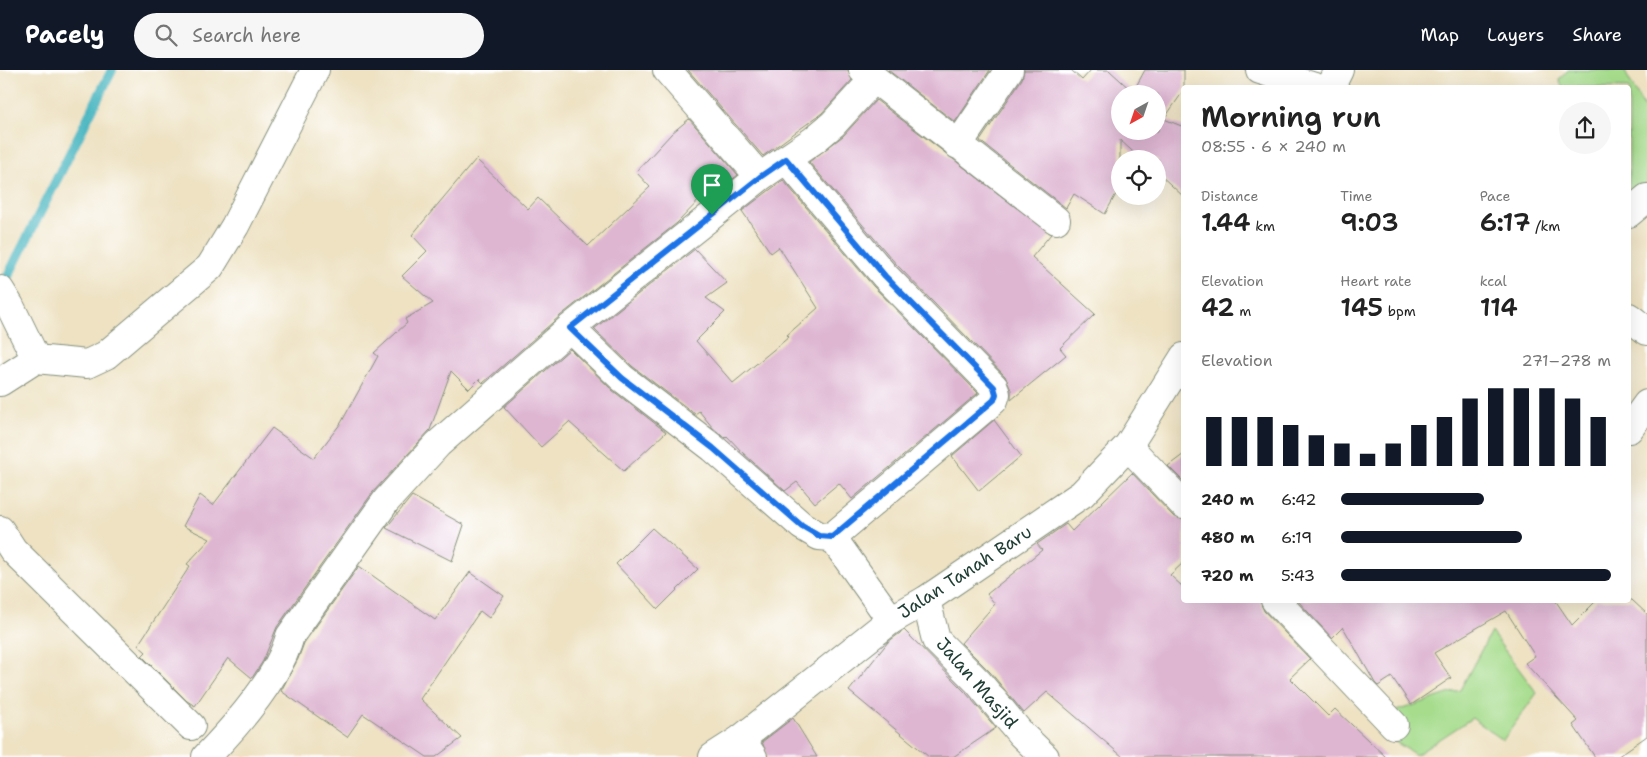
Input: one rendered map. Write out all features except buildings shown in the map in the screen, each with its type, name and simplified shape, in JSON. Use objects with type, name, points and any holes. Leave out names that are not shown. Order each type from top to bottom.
[{"type":"street","points":[[0,382],[36,359],[87,364],[106,355],[210,267],[235,226],[315,70]]},
{"type":"street","points":[[667,70],[760,177]]},
{"type":"street","points":[[958,145],[1009,70]]},
{"type":"street","points":[[1332,85],[1339,70]]},
{"type":"street","points":[[1263,71],[1307,85]]},
{"type":"street","points":[[217,754],[266,685],[286,652],[290,636],[386,501],[438,444],[570,328],[760,177],[833,124],[868,75],[1056,220]]},
{"type":"street","points":[[570,328],[622,378],[713,448],[802,526],[819,536],[832,537],[994,400],[996,394],[994,387],[885,276],[786,159]]},
{"type":"street","points":[[1631,211],[1647,198]]},
{"type":"street","points":[[5,298],[36,359]]},
{"type":"street","points":[[1631,319],[1647,331]]},
{"type":"street","name":"Jalan Tanah Baru","points":[[714,757],[747,748],[885,611],[926,600],[1082,494],[1128,446],[1181,362]]},
{"type":"street","points":[[1631,426],[1647,404]]},
{"type":"street","points":[[1128,446],[1181,502]]},
{"type":"street","points":[[0,530],[12,550],[191,726]]},
{"type":"street","points":[[832,537],[885,611]]},
{"type":"street","name":"Jalan Masjid","points":[[926,600],[936,640],[978,682],[1021,734],[1045,757]]},
{"type":"street","points":[[1278,603],[1394,724]]},
{"type":"green space","points":[[1568,70],[1624,70],[1647,113],[1647,183],[1631,197],[1631,85],[1562,85],[1559,80]]},
{"type":"green space","points":[[1491,632],[1537,693],[1503,740],[1472,718],[1416,755],[1375,729],[1390,713],[1460,690]]},
{"type":"waterway","points":[[0,284],[8,276],[112,70]]},
{"type":"route","points":[[786,159],[885,276],[994,387],[996,394],[994,400],[832,537],[819,536],[802,526],[713,448],[622,378],[570,328],[712,215],[786,159]]}]
